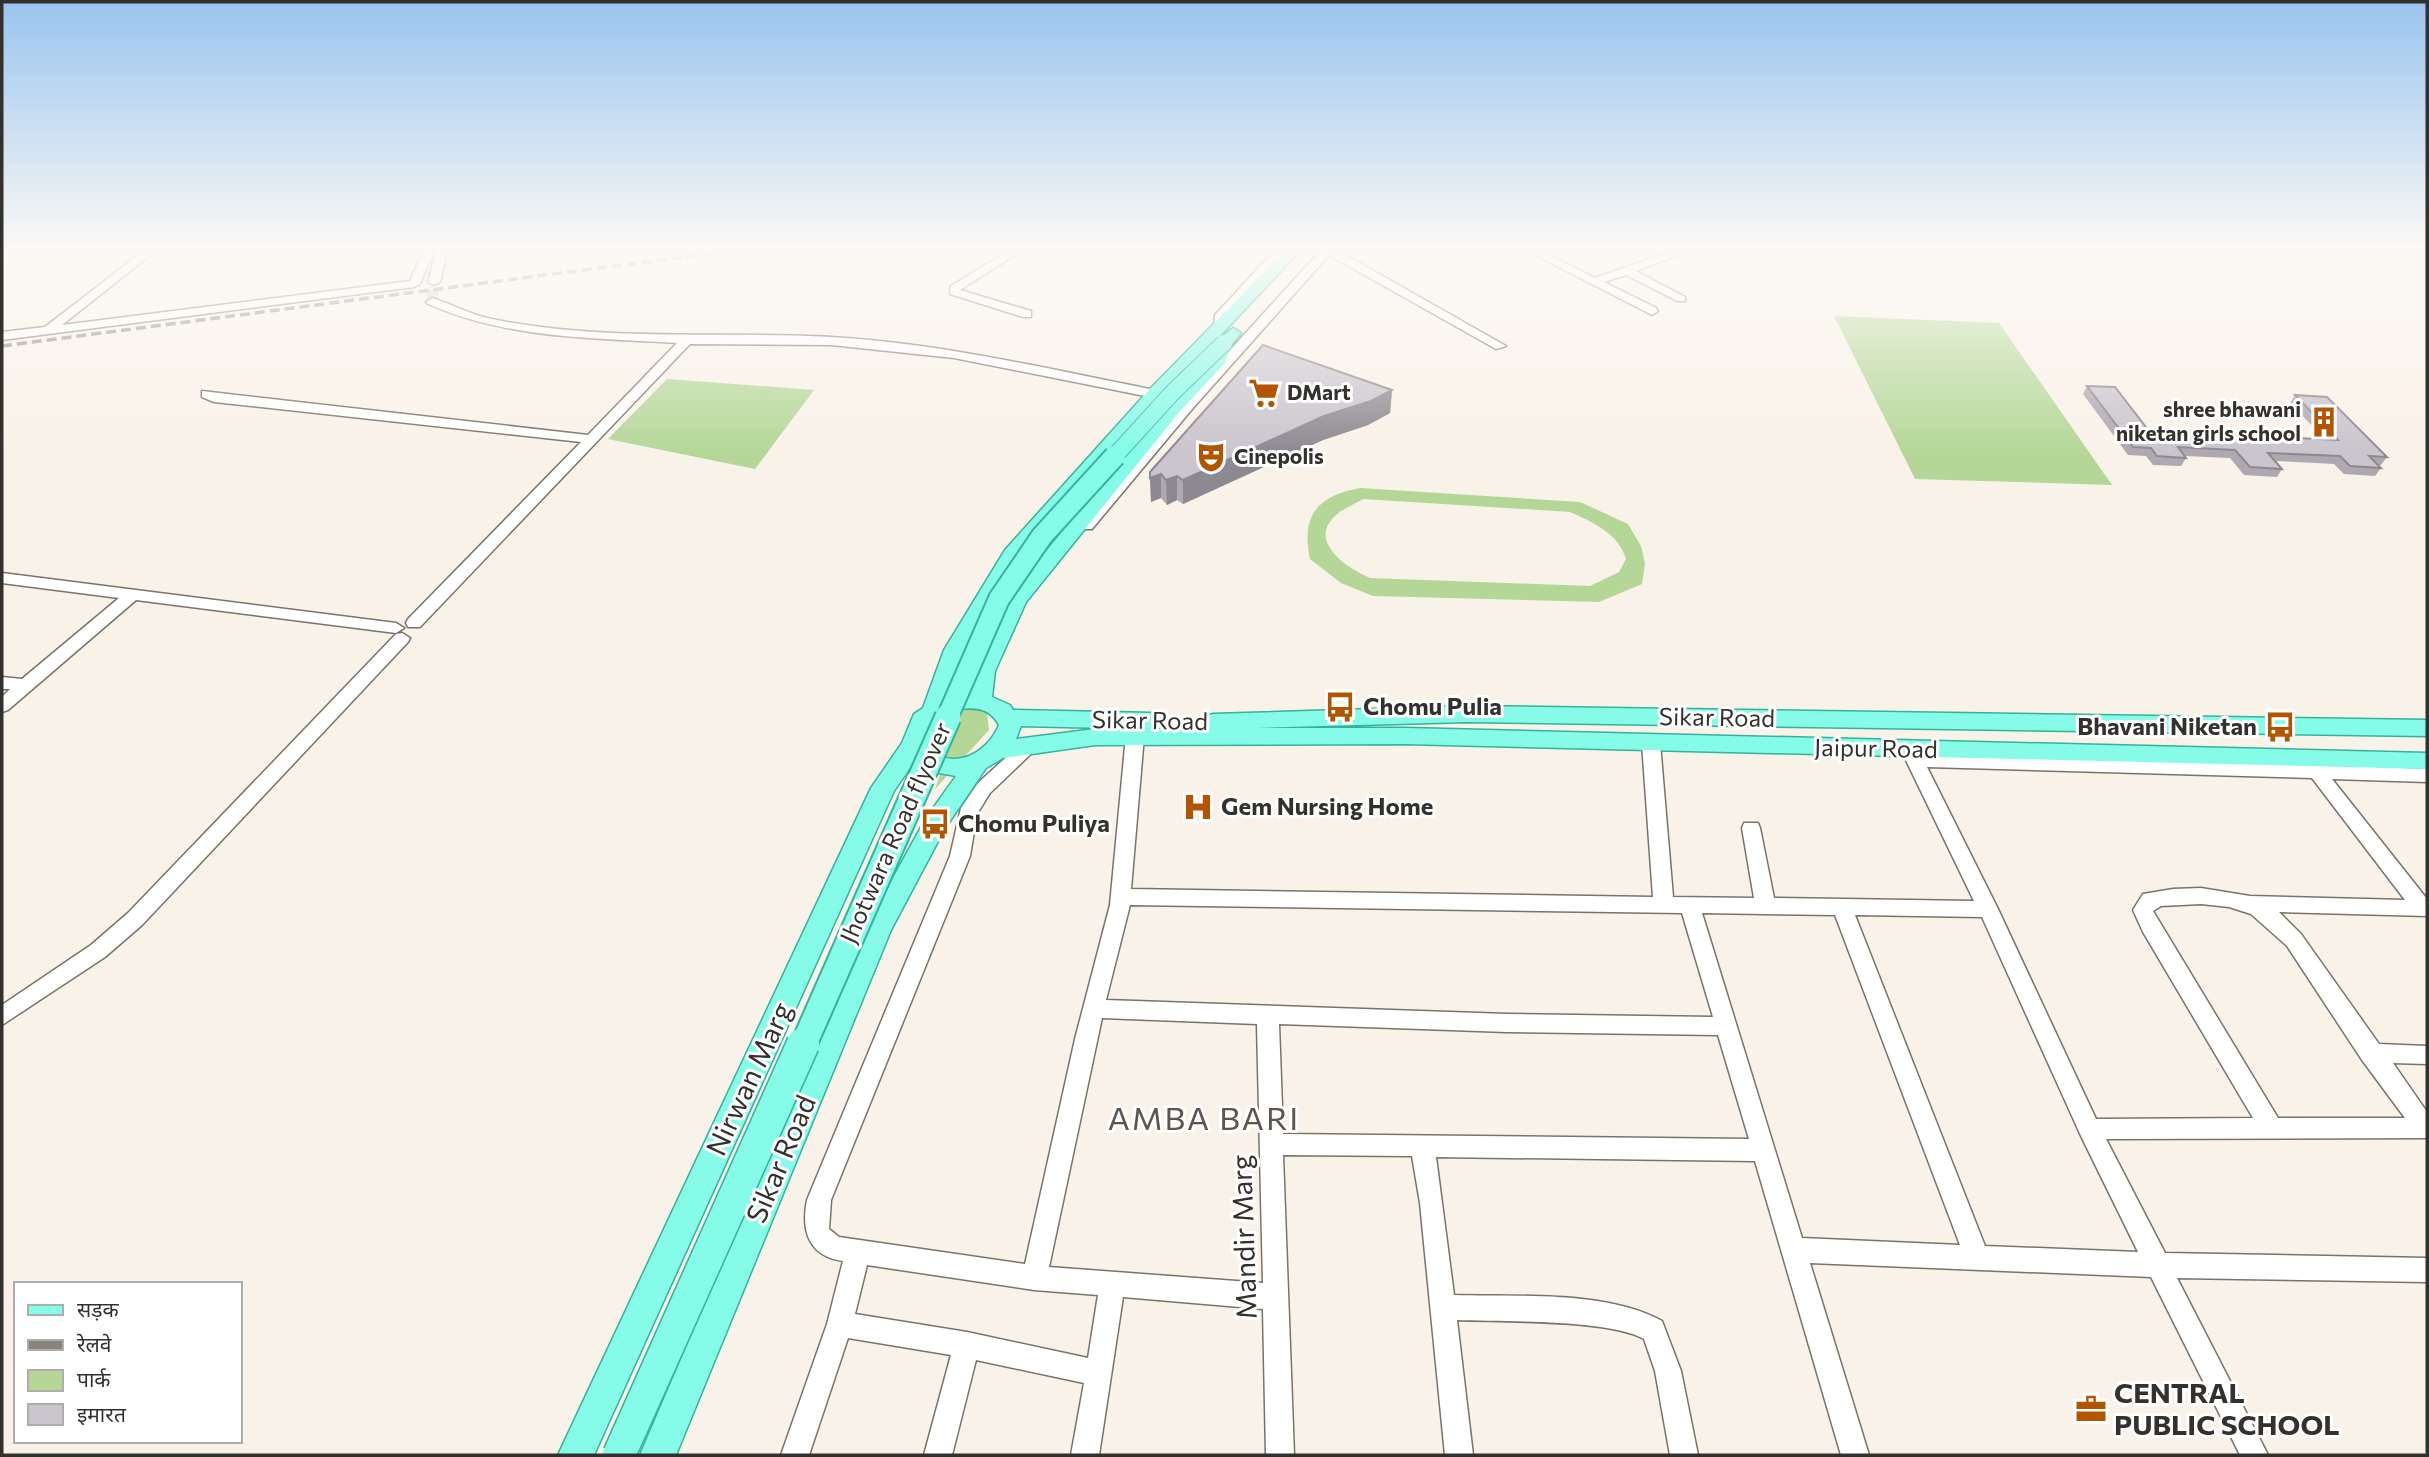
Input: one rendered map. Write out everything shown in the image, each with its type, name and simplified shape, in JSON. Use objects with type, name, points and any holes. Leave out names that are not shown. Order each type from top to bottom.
[{"type":"main road","name":"Jhotwara Road flyover","points":[[980,701],[984,671],[1017,600],[1174,407],[1219,360],[1221,337],[1231,317]]},
{"type":"main road","name":"Jhotwara Road flyover","points":[[619,1455],[925,774],[981,635],[999,599],[1042,536],[1242,317]]},
{"type":"main road","name":"Nirwan Marg","points":[[576,1455],[883,788],[914,745],[922,720],[933,710],[955,650],[1012,554],[1155,394],[1221,337]]},
{"type":"main road","points":[[933,710],[949,703],[980,701],[997,707],[1007,718],[1008,735],[988,755]]},
{"type":"main road","name":"Sikar Road","points":[[1007,718],[1208,722],[1466,714],[2427,728]]},
{"type":"main road","name":"Jaipur Road","points":[[1031,744],[1135,736],[1405,736],[1651,743],[1912,755],[2312,765],[2427,761]]},
{"type":"main road","points":[[914,745],[923,761],[936,767],[957,768],[988,755],[1031,744]]},
{"type":"main road","name":"Sikar Road","points":[[658,1455],[878,929],[935,824],[988,755]]},
{"type":"street","points":[[47,330],[64,317]]},
{"type":"street","points":[[2,336],[151,317]]},
{"type":"street","points":[[468,317],[500,325],[687,340],[831,341],[954,354],[1155,394]]},
{"type":"street","points":[[1220,317],[1221,337]]},
{"type":"street","points":[[1062,544],[1079,535],[1188,405],[1267,317]]},
{"type":"street","points":[[1449,317],[1500,346]]},
{"type":"street","points":[[2,1016],[98,951],[135,919],[399,633],[414,623],[687,340]]},
{"type":"street","points":[[207,394],[214,398],[592,439]]},
{"type":"street","points":[[3,579],[399,633]]},
{"type":"street","points":[[2,706],[132,595]]},
{"type":"street","points":[[2,683],[26,685]]},
{"type":"street","points":[[1034,1278],[1093,1009],[1121,897],[1135,736]]},
{"type":"street","points":[[1651,743],[1664,906]]},
{"type":"street","points":[[1031,744],[984,788],[968,813],[960,856],[819,1200],[816,1217],[818,1236],[833,1248],[857,1253],[1034,1278],[1275,1297]]},
{"type":"street","points":[[1912,755],[1988,909],[2089,1129],[2254,1455]]},
{"type":"street","points":[[2312,765],[2427,775]]},
{"type":"street","points":[[2312,765],[2425,908]]},
{"type":"street","points":[[1751,828],[1766,907]]},
{"type":"street","points":[[1121,897],[1988,909]]},
{"type":"street","points":[[2272,1129],[2153,932],[2143,910],[2150,901],[2165,897],[2203,897],[2251,904],[2425,908]]},
{"type":"street","points":[[2251,904],[2273,918],[2294,940],[2370,1053],[2426,1128]]},
{"type":"street","points":[[1690,906],[1855,1455]]},
{"type":"street","points":[[1842,908],[1976,1255]]},
{"type":"street","points":[[1093,1009],[1268,1016],[1726,1026]]},
{"type":"street","name":"Mandir Marg","points":[[1268,1016],[1280,1455]]},
{"type":"street","points":[[2370,1053],[2427,1055]]},
{"type":"street","points":[[2089,1129],[2426,1128]]},
{"type":"street","points":[[1271,1144],[1762,1150]]},
{"type":"street","points":[[1422,1146],[1432,1203],[1458,1455]]},
{"type":"street","points":[[1794,1250],[1976,1255],[2158,1265],[2427,1270]]},
{"type":"street","points":[[794,1455],[840,1324],[857,1253]]},
{"type":"street","points":[[1085,1455],[1112,1285]]},
{"type":"street","points":[[1441,1307],[1604,1314],[1639,1322],[1652,1329],[1661,1347],[1684,1455]]},
{"type":"street","points":[[840,1324],[967,1345],[1099,1373]]},
{"type":"street","points":[[938,1455],[967,1345]]},
{"type":"green space","points":[[1834,317],[1999,323],[2112,485],[1915,479]]},
{"type":"green space","points":[[667,379],[814,390],[755,469],[608,439]]},
{"type":"green space","points":[[1360,488],[1580,502],[1628,524],[1641,546],[1645,564],[1642,584],[1599,602],[1373,596],[1341,583],[1310,559],[1308,530],[1311,519],[1323,502]],"holes":[[[1363,499],[1570,512],[1596,525],[1618,543],[1626,559],[1619,572],[1590,586],[1370,578],[1334,554],[1326,536],[1327,527],[1334,517]]]},
{"type":"green space","points":[[974,708],[987,713],[989,730],[935,789],[962,711]]},
{"type":"building","points":[[1263,345],[1392,390],[1371,401],[1324,416],[1183,480],[1177,476],[1166,480],[1161,474],[1150,478],[1150,472]]},
{"type":"building","points":[[2087,386],[2115,387],[2149,431],[2338,440],[2295,395],[2327,397],[2387,457],[2369,456],[2381,468],[2350,466],[2340,456],[2268,453],[2282,469],[2250,467],[2235,450],[2178,447],[2186,458],[2157,456],[2151,448],[2133,447]]},
{"type":"railway","points":[[2,346],[224,317]]},
{"type":"place","name":"DMart","points":[[1264,393]]},
{"type":"place","name":"shree bhawani niketan girls school","points":[[2324,422]]},
{"type":"place","name":"Cinepolis","points":[[1211,457]]},
{"type":"place","name":"Chomu Pulia","points":[[1340,707]]},
{"type":"place","name":"Bhavani Niketan","points":[[2280,727]]},
{"type":"place","name":"Gem Nursing Home","points":[[1198,807]]},
{"type":"place","name":"Chomu Puliya","points":[[935,824]]},
{"type":"place","name":"CENTRAL PUBLIC SCHOOL","points":[[2091,1409]]},
{"type":"district","name":"AMBA BARI","points":[[1204,1119]]}]
